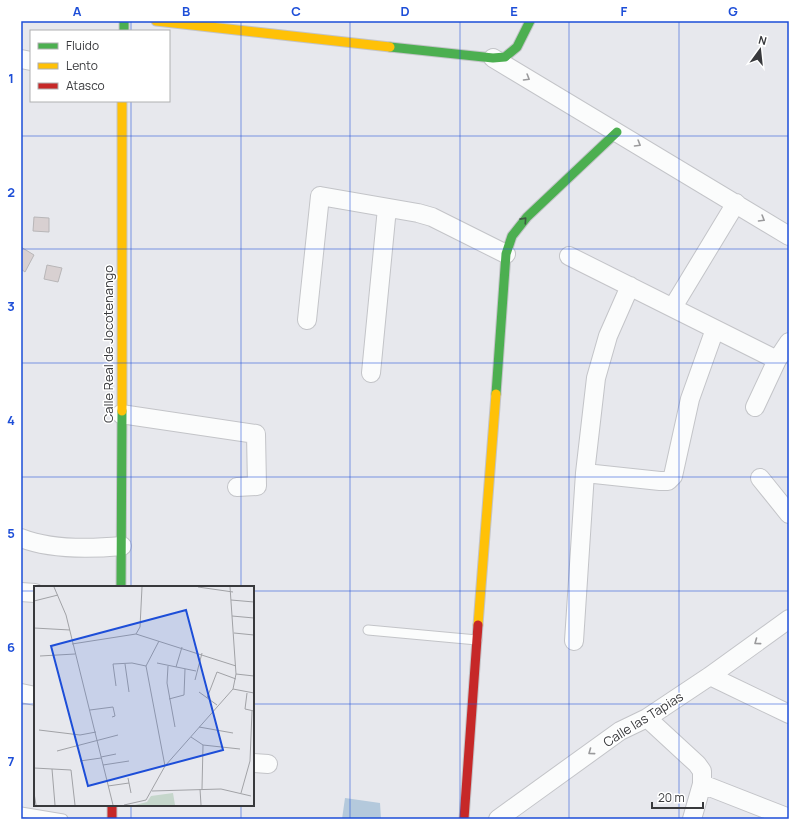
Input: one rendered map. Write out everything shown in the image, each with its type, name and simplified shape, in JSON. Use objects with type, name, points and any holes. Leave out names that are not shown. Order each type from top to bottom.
[{"type":"street","points":[[156,21],[493,58],[505,57],[517,47],[530,21]]},
{"type":"street","points":[[493,58],[789,236]]},
{"type":"street","name":"Calle Real de Jocotenango","points":[[121,586],[122,102]]},
{"type":"street","points":[[464,819],[506,254],[512,236],[527,217],[617,132]]},
{"type":"street","points":[[307,320],[320,196],[418,213],[432,217],[506,254]]},
{"type":"street","points":[[673,307],[736,204]]},
{"type":"street","points":[[371,373],[387,208]]},
{"type":"street","points":[[569,256],[777,360]]},
{"type":"street","points":[[574,642],[585,474],[596,378],[608,336],[630,286]]},
{"type":"street","points":[[585,474],[660,481],[668,481],[673,476],[690,399],[715,329]]},
{"type":"street","points":[[755,407],[777,360],[789,342]]},
{"type":"street","points":[[121,414],[256,434],[257,486],[237,487]]},
{"type":"street","points":[[760,478],[789,514]]},
{"type":"street","points":[[21,538],[39,544],[93,549],[122,546]]},
{"type":"street","points":[[21,592],[34,593]]},
{"type":"street","name":"Calle las Tapias","points":[[498,819],[620,731],[647,718],[710,676],[789,619]]},
{"type":"street","points":[[710,676],[789,714]]},
{"type":"street","points":[[21,693],[34,696]]},
{"type":"street","points":[[647,718],[697,764],[702,771],[702,784],[692,819]]},
{"type":"street","points":[[702,784],[789,818]]},
{"type":"street","points":[[112,806],[112,819]]},
{"type":"lane","points":[[368,630],[477,640]]},
{"type":"lane","points":[[21,812],[63,819]]},
{"type":"water","points":[[345,798],[380,803],[381,819],[342,819]]},
{"type":"building","points":[[34,217],[49,218],[49,232],[33,231]]},
{"type":"building","points":[[21,247],[34,255],[25,272],[21,269]]},
{"type":"building","points":[[47,265],[62,268],[58,282],[44,279]]},
{"type":"traffic: fast","points":[[124,21],[124,30]]},
{"type":"traffic: fast","points":[[390,47],[493,58],[505,57],[517,47],[530,21]]},
{"type":"traffic: fast","points":[[496,394],[506,254],[512,236],[527,217],[617,132]]},
{"type":"traffic: fast","points":[[121,586],[122,411]]},
{"type":"traffic: slow","points":[[156,21],[390,47]]},
{"type":"traffic: slow","points":[[122,102],[122,411]]},
{"type":"traffic: slow","points":[[478,625],[496,394]]},
{"type":"traffic: jam","points":[[464,819],[478,625]]},
{"type":"traffic: jam","points":[[112,806],[112,819]]}]
